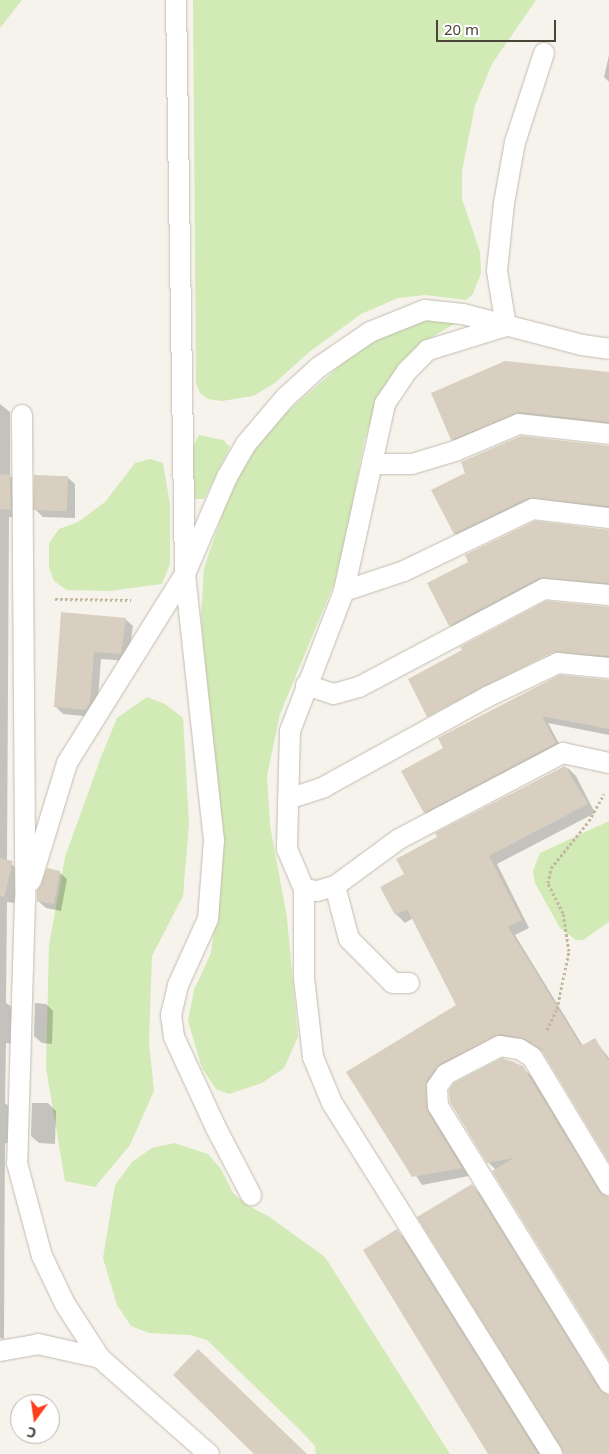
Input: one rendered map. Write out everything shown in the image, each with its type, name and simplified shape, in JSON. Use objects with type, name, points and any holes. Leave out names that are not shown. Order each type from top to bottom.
[{"type":"lane","points":[[176,0],[185,574],[214,840],[208,919],[178,985],[172,1015],[174,1037],[216,1128],[251,1195]]},
{"type":"lane","points":[[506,326],[497,271],[504,203],[515,142],[544,53]]},
{"type":"lane","points":[[25,900],[67,763],[185,574],[227,477],[246,444],[285,398],[319,367],[370,332],[425,310],[463,314],[506,326],[609,349]]},
{"type":"lane","points":[[506,326],[428,350],[407,370],[385,404],[344,591],[306,684],[290,732],[287,849],[304,889],[304,978],[313,1057],[332,1103],[552,1454]]},
{"type":"lane","points":[[22,415],[25,900],[17,1163],[42,1256],[66,1304],[100,1358],[209,1454]]},
{"type":"lane","points":[[373,464],[412,464],[455,451],[519,424],[609,434]]},
{"type":"lane","points":[[344,591],[404,571],[532,509],[609,518]]},
{"type":"lane","points":[[306,684],[334,694],[359,688],[544,589],[609,595]]},
{"type":"lane","points":[[288,799],[324,788],[487,697],[558,663],[609,668]]},
{"type":"lane","points":[[304,889],[317,891],[335,886],[399,839],[563,753],[609,763]]},
{"type":"lane","points":[[335,886],[349,939],[393,983],[409,983]]},
{"type":"lane","points":[[609,1184],[532,1057],[519,1048],[500,1046],[446,1074],[437,1087],[438,1106],[609,1383]]},
{"type":"lane","points":[[0,1351],[38,1344],[100,1358]]},
{"type":"path","points":[[22,599],[169,600]]},
{"type":"path","points":[[532,1057],[557,1009],[569,951],[563,913],[548,883],[551,868],[589,821],[606,789]]},
{"type":"green space","points":[[0,0],[22,0],[0,28]]},
{"type":"green space","points":[[193,0],[536,0],[492,64],[475,105],[462,171],[462,199],[480,252],[481,273],[473,294],[466,300],[425,295],[398,298],[361,314],[308,353],[275,383],[253,396],[222,401],[208,399],[200,393],[196,383]]},
{"type":"green space","points":[[419,318],[448,320],[454,324],[427,340],[402,361],[380,394],[364,441],[346,539],[334,584],[280,714],[267,776],[270,825],[287,918],[298,1037],[284,1068],[262,1083],[229,1094],[216,1089],[202,1068],[188,1021],[194,990],[211,953],[222,864],[201,617],[204,568],[224,510],[249,455],[279,419],[345,361],[387,333]]},
{"type":"green space","points":[[199,435],[223,440],[230,447],[204,499],[195,499],[191,450]]},
{"type":"green space","points":[[150,459],[163,463],[170,504],[170,564],[162,584],[109,591],[67,590],[54,581],[49,567],[49,543],[59,529],[78,522],[105,502],[135,463]]},
{"type":"green space","points":[[147,697],[165,704],[183,718],[189,824],[183,896],[152,956],[149,1042],[154,1091],[130,1145],[95,1187],[65,1181],[46,1068],[49,945],[65,857],[101,757],[117,718]]},
{"type":"green space","points":[[609,821],[609,922],[583,940],[576,940],[560,928],[535,883],[533,871],[540,853]]},
{"type":"green space","points":[[174,1143],[208,1154],[221,1169],[233,1193],[247,1205],[268,1216],[325,1257],[450,1454],[316,1454],[315,1446],[303,1433],[207,1340],[190,1335],[149,1333],[131,1326],[117,1305],[103,1258],[115,1185],[132,1162],[152,1148]]},
{"type":"building","points":[[505,361],[609,372],[609,422],[520,412],[451,440],[431,393]]},
{"type":"building","points":[[521,436],[609,446],[609,506],[528,498],[454,534],[431,490],[465,473],[461,462]]},
{"type":"building","points":[[0,474],[10,475],[11,510],[0,509]]},
{"type":"building","points":[[34,475],[68,476],[67,511],[33,510]]},
{"type":"building","points":[[535,521],[609,530],[609,583],[539,578],[449,626],[427,583],[468,562],[465,555]]},
{"type":"building","points":[[546,601],[609,607],[609,656],[553,652],[427,717],[408,679],[462,650],[460,647]]},
{"type":"building","points":[[61,612],[126,618],[121,654],[94,652],[90,703],[86,710],[54,707]]},
{"type":"building","points":[[560,675],[609,680],[609,729],[542,716],[556,743],[424,813],[401,771],[443,748],[438,738]]},
{"type":"building","points":[[565,766],[588,804],[489,856],[522,920],[508,927],[581,1046],[595,1038],[609,1061],[609,1162],[542,1051],[525,1039],[501,1034],[441,1063],[427,1080],[428,1112],[462,1168],[412,1177],[346,1072],[456,1005],[407,909],[395,915],[380,887],[404,874],[396,859],[437,837],[435,833]]},
{"type":"building","points":[[0,858],[13,861],[4,897],[0,896]]},
{"type":"building","points":[[47,868],[60,871],[54,904],[37,901],[37,891]]},
{"type":"building","points":[[502,1058],[523,1066],[599,1191],[609,1197],[609,1360],[492,1171],[514,1158],[487,1163],[450,1102],[449,1090],[454,1083]]},
{"type":"building","points":[[472,1184],[599,1389],[609,1395],[609,1454],[564,1454],[417,1217]]},
{"type":"building","points":[[397,1229],[538,1454],[488,1454],[363,1250]]},
{"type":"building","points":[[198,1349],[307,1454],[254,1454],[173,1375]]}]
